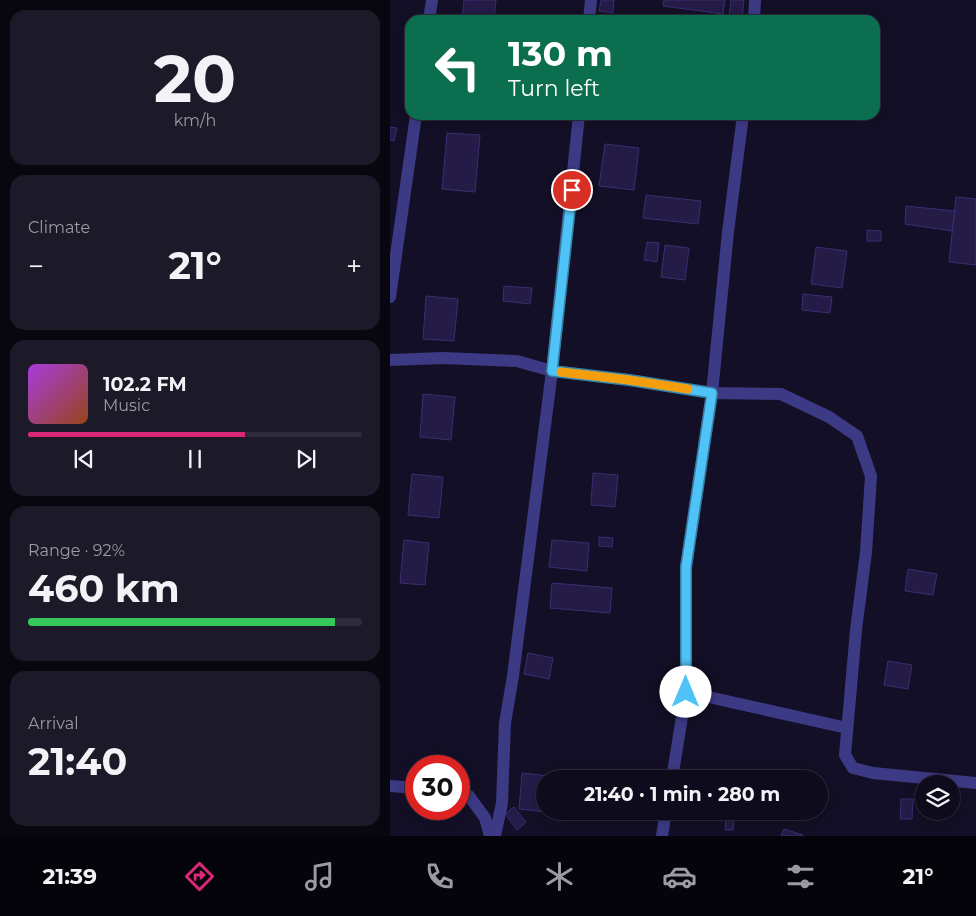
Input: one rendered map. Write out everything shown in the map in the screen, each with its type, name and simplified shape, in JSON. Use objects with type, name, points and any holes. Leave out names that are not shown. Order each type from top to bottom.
[{"type":"street","points":[[430,15],[432,0]]},
{"type":"street","points":[[590,15],[591,0]]},
{"type":"street","points":[[754,15],[755,0]]},
{"type":"street","points":[[390,297],[415,120]]},
{"type":"street","points":[[495,836],[502,803],[505,724],[513,676],[552,371],[578,120]]},
{"type":"street","points":[[673,770],[686,692],[686,567],[712,393],[728,232],[742,120]]},
{"type":"street","points":[[390,360],[443,358],[517,361],[552,371],[629,380],[712,393],[781,394],[830,417],[858,436],[871,476],[866,552],[856,630],[846,755],[853,768],[872,773],[976,783]]},
{"type":"street","points":[[686,692],[847,728]]},
{"type":"street","points":[[390,786],[405,787]]},
{"type":"street","points":[[470,797],[485,818],[490,836]]},
{"type":"street","points":[[662,836],[665,820]]},
{"type":"building","points":[[464,0],[496,0],[494,15],[462,15]]},
{"type":"building","points":[[601,0],[614,0],[613,13],[599,11]]},
{"type":"building","points":[[664,0],[725,0],[723,14],[663,6]]},
{"type":"building","points":[[731,0],[744,0],[742,15],[729,15]]},
{"type":"building","points":[[390,127],[397,128],[394,141],[390,140]]},
{"type":"building","points":[[447,133],[480,135],[475,192],[442,189]]},
{"type":"building","points":[[605,144],[639,148],[634,190],[599,186]]},
{"type":"building","points":[[646,195],[701,201],[698,224],[643,218]]},
{"type":"building","points":[[956,197],[976,199],[976,265],[949,262]]},
{"type":"building","points":[[906,206],[955,211],[952,231],[905,224]]},
{"type":"building","points":[[867,230],[881,231],[881,241],[867,241]]},
{"type":"building","points":[[647,242],[659,243],[657,262],[644,260]]},
{"type":"building","points":[[665,245],[689,248],[685,280],[661,277]]},
{"type":"building","points":[[816,247],[847,251],[842,288],[811,284]]},
{"type":"building","points":[[504,286],[532,288],[530,304],[503,301]]},
{"type":"building","points":[[803,294],[832,297],[830,313],[802,310]]},
{"type":"building","points":[[426,296],[458,299],[454,341],[423,339]]},
{"type":"building","points":[[423,394],[455,397],[451,440],[420,437]]},
{"type":"building","points":[[593,473],[618,475],[615,507],[591,505]]},
{"type":"building","points":[[412,474],[443,477],[439,518],[408,515]]},
{"type":"building","points":[[599,537],[613,538],[612,547],[599,546]]},
{"type":"building","points":[[404,540],[429,543],[425,585],[400,583]]},
{"type":"building","points":[[552,540],[589,543],[587,571],[549,567]]},
{"type":"building","points":[[908,569],[937,574],[933,595],[905,591]]},
{"type":"building","points":[[552,583],[612,588],[610,613],[550,608]]},
{"type":"building","points":[[528,653],[553,658],[549,679],[524,674]]},
{"type":"building","points":[[888,661],[912,665],[908,689],[884,685]]},
{"type":"building","points":[[522,773],[536,775],[536,811],[519,809]]},
{"type":"building","points":[[901,799],[913,799],[912,819],[900,819]]},
{"type":"building","points":[[514,807],[526,822],[517,830],[505,814]]},
{"type":"building","points":[[726,820],[734,820],[733,830],[725,830]]},
{"type":"building","points":[[784,829],[803,835],[781,836]]},
{"type":"slow traffic","points":[[561,372],[688,389]]},
{"type":"route","points":[[572,190],[552,371],[629,380],[712,393],[686,567],[686,692]]}]
